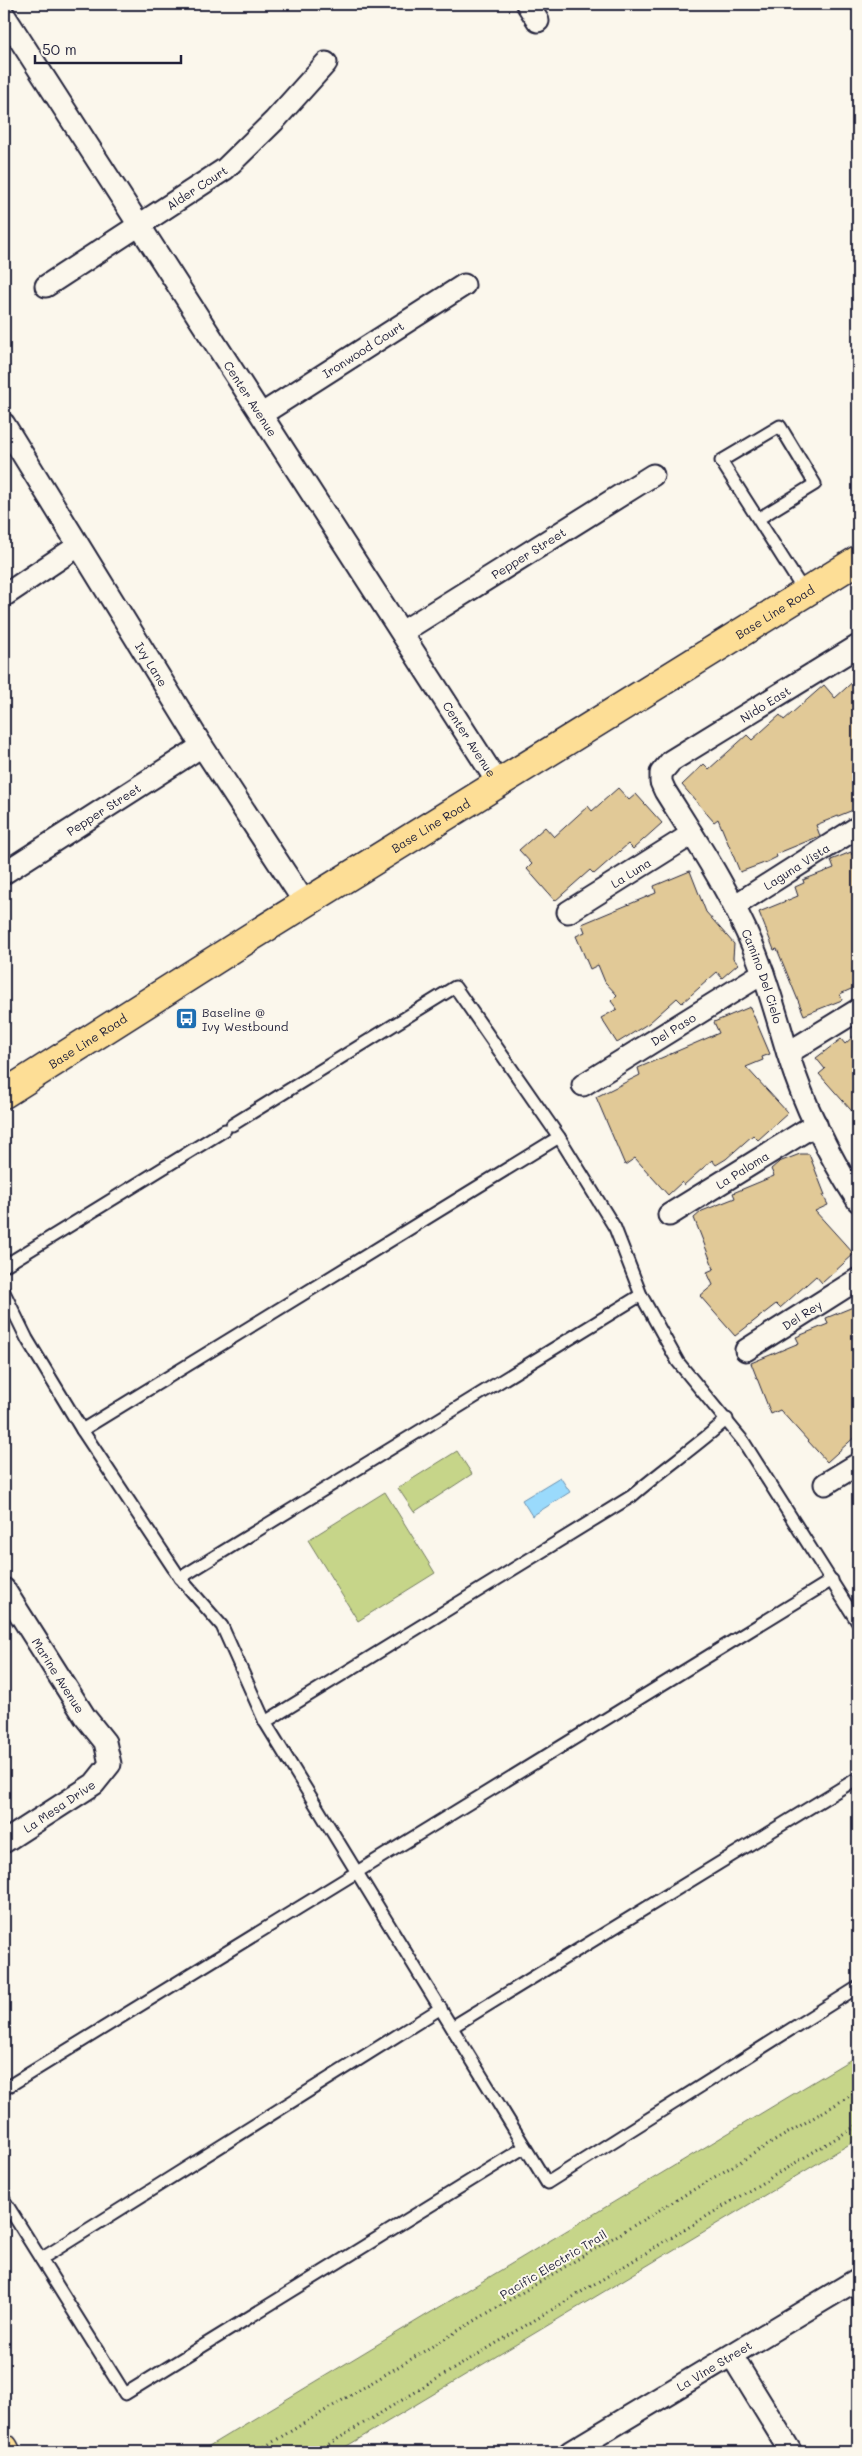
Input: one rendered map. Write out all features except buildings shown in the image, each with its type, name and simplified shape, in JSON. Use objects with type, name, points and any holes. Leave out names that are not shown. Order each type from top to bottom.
[{"type":"main road","name":"Base Line Road","points":[[4,1094],[305,903],[858,560]]},
{"type":"main road","points":[[4,2448],[6,2452]]},
{"type":"street","name":"Center Avenue","points":[[4,15],[141,225],[498,783]]},
{"type":"street","name":"Alder Court","points":[[46,286],[225,169],[274,121],[326,63]]},
{"type":"street","name":"Ironwood Court","points":[[262,414],[464,285]]},
{"type":"street","name":"Ivy Lane","points":[[4,424],[202,746],[305,903]]},
{"type":"street","name":"Pepper Street","points":[[402,632],[653,475]]},
{"type":"street","points":[[5,595],[78,546]]},
{"type":"street","name":"Nido East","points":[[671,761],[858,646]]},
{"type":"street","name":"Pepper Street","points":[[4,873],[202,746]]},
{"type":"street","name":"Camino Del Cielo","points":[[671,761],[661,773],[661,782],[734,906],[764,973],[788,1054],[816,1124],[857,1196]]},
{"type":"street","name":"Laguna Vista","points":[[734,906],[858,826]]},
{"type":"street","name":"La Luna","points":[[568,912],[692,834]]},
{"type":"street","name":"Del Paso","points":[[583,1085],[764,973]]},
{"type":"street","points":[[788,1054],[858,1010]]},
{"type":"street","name":"La Paloma","points":[[669,1215],[816,1124]]},
{"type":"street","name":"Del Rey","points":[[746,1350],[858,1279]]},
{"type":"street","points":[[825,1484],[858,1464]]},
{"type":"street","name":"Marine Avenue","points":[[4,1589],[85,1717],[105,1742],[110,1764]]},
{"type":"street","name":"La Mesa Drive","points":[[4,1842],[94,1784],[110,1764]]},
{"type":"street","name":"La Vine Street","points":[[570,2452],[858,2279]]},
{"type":"street","points":[[732,2356],[791,2452]]},
{"type":"lane","points":[[758,519],[815,484],[780,426],[721,461],[805,593]]},
{"type":"lane","points":[[4,1266],[455,987],[558,1137],[615,1228],[641,1295],[678,1362],[743,1441],[858,1623]]},
{"type":"lane","points":[[82,1430],[558,1137]]},
{"type":"lane","points":[[4,1292],[27,1339],[82,1430],[180,1578],[222,1626],[265,1722],[547,2183],[858,1987]]},
{"type":"lane","points":[[180,1578],[641,1295]]},
{"type":"lane","points":[[265,1722],[632,1496],[670,1463],[698,1444],[727,1420]]},
{"type":"lane","points":[[4,2089],[832,1580]]},
{"type":"lane","points":[[452,2027],[858,1778]]},
{"type":"lane","points":[[40,2259],[441,2008]]},
{"type":"lane","points":[[4,2200],[125,2394],[525,2147]]},
{"type":"path","name":"Pacific Electric Trail","points":[[256,2452],[858,2091]]},
{"type":"path","points":[[316,2452],[858,2125]]},
{"type":"green space","points":[[457,1451],[472,1474],[414,1512],[398,1488]]},
{"type":"green space","points":[[385,1492],[435,1573],[358,1621],[308,1540]]},
{"type":"green space","points":[[858,2055],[858,2139],[337,2452],[199,2452]]},
{"type":"water","points":[[560,1477],[570,1492],[532,1516],[522,1500]]},
{"type":"place","name":"Baseline @ Ivy Westbound","points":[[186,1019]]}]
